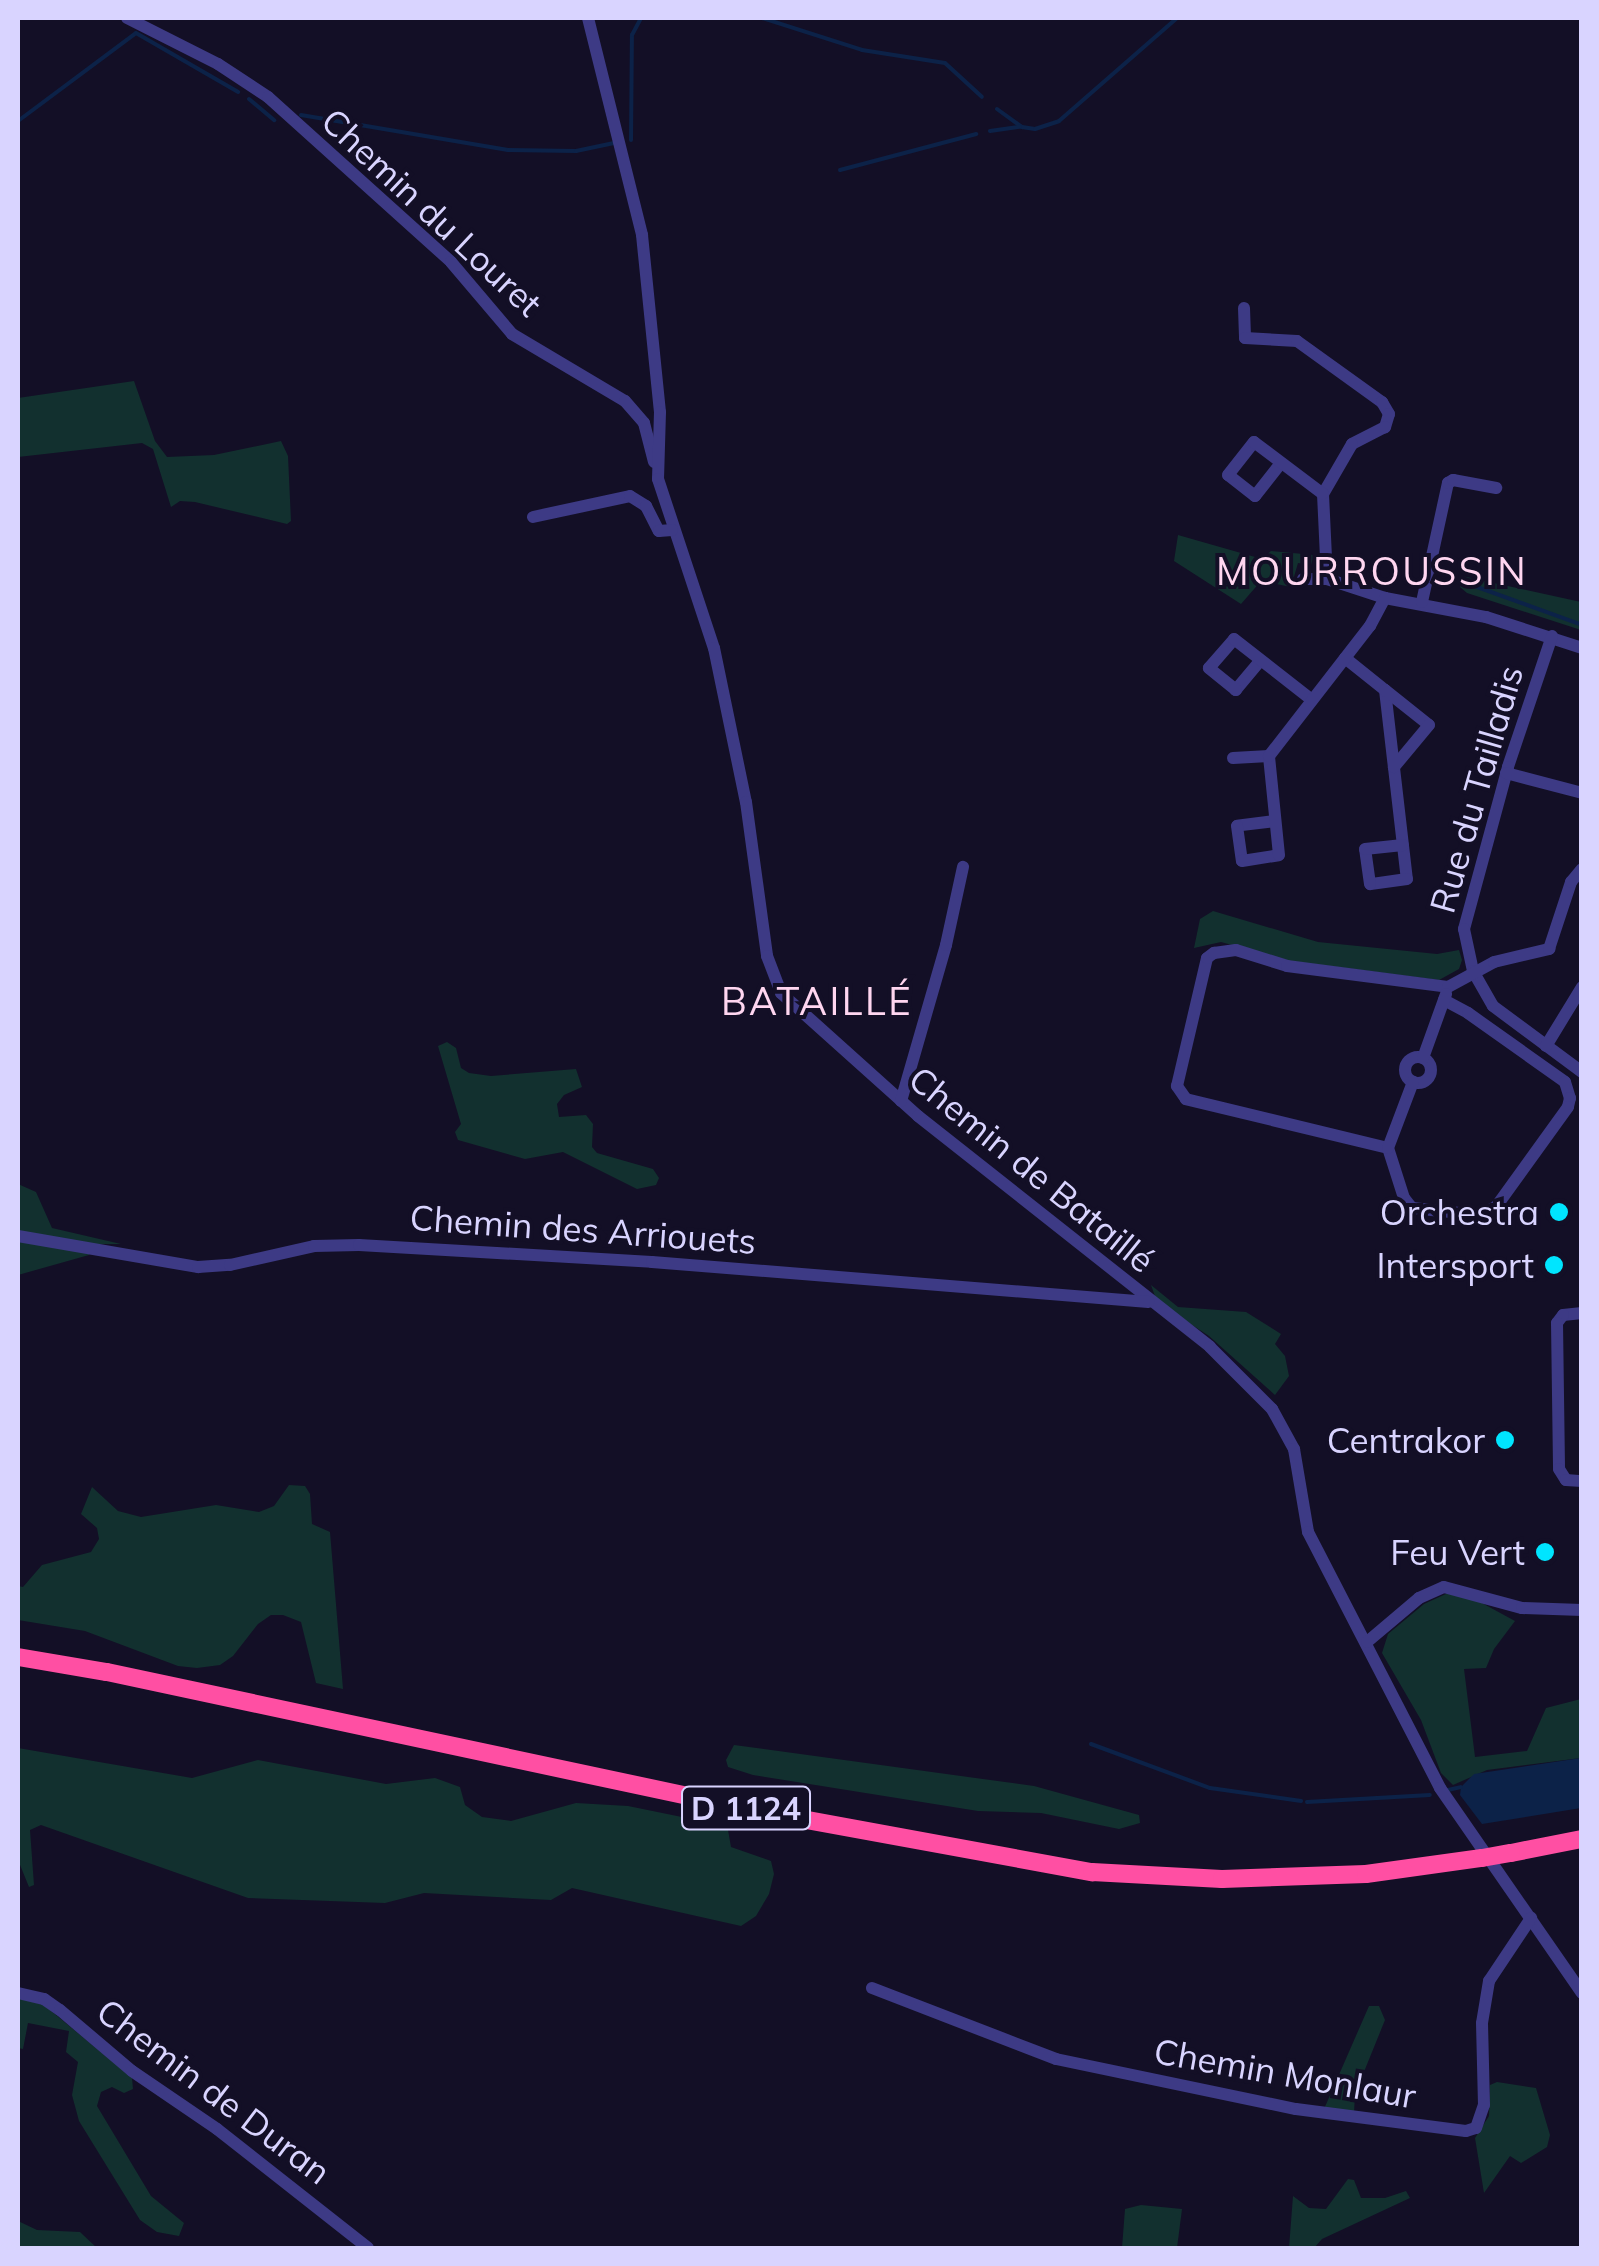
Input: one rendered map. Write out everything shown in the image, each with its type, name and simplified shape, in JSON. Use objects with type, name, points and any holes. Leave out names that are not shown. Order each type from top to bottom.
[{"type":"highway","name":"D 1124","points":[[18,1657],[107,1672],[816,1822],[1092,1872],[1222,1880],[1366,1874],[1582,1839]]},
{"type":"street","name":"Chemin du Louret","points":[[127,18],[218,64],[268,98],[451,262],[512,334],[626,401],[644,423],[658,479]]},
{"type":"street","name":"Chemin de Bataillé","points":[[588,18],[642,235],[660,412],[658,479],[714,648],[746,802],[772,976],[789,1004],[901,1101],[1148,1302],[1210,1347],[1272,1409],[1294,1449],[1308,1532],[1440,1788],[1582,1993]]},
{"type":"street","points":[[1244,308],[1244,338],[1296,340],[1386,407],[1385,427],[1352,444],[1324,494],[1327,580]]},
{"type":"street","points":[[1281,463],[1324,494]]},
{"type":"street","points":[[1422,602],[1448,483],[1453,480],[1496,488]]},
{"type":"street","points":[[533,517],[630,496],[646,506],[659,530],[672,530]]},
{"type":"street","points":[[1303,579],[1327,580],[1385,598],[1422,602],[1552,636],[1582,648]]},
{"type":"street","points":[[1275,821],[1269,756],[1345,658],[1385,598]]},
{"type":"street","name":"Rue du Tailladis","points":[[1552,636],[1466,911],[1466,946],[1473,971],[1492,1006],[1582,1072]]},
{"type":"street","points":[[1345,658],[1429,725],[1394,767]]},
{"type":"street","points":[[1260,661],[1312,700]]},
{"type":"street","points":[[1385,690],[1403,844]]},
{"type":"street","points":[[1232,758],[1269,756]]},
{"type":"street","points":[[1506,774],[1582,793]]},
{"type":"street","points":[[901,1101],[946,945],[962,866]]},
{"type":"street","points":[[1388,1148],[1186,1099],[1180,1093],[1175,1078],[1207,958],[1224,949],[1236,950],[1288,966],[1446,994],[1564,1082],[1570,1098],[1568,1108],[1496,1206],[1479,1215],[1412,1208],[1404,1198],[1388,1148],[1413,1082],[1422,1082],[1430,1074],[1423,1058],[1446,994],[1473,971],[1549,949],[1571,882],[1582,869]]},
{"type":"street","points":[[1546,1046],[1582,987]]},
{"type":"street","name":"Chemin des Arriouets","points":[[18,1236],[198,1267],[230,1265],[314,1246],[369,1245],[1148,1302]]},
{"type":"street","points":[[1582,1313],[1562,1315],[1557,1323],[1558,1469],[1566,1480],[1582,1481]]},
{"type":"street","points":[[1367,1642],[1419,1598],[1444,1587],[1464,1588],[1522,1608],[1582,1610]]},
{"type":"street","name":"Chemin Monlaur","points":[[872,1988],[950,2022],[1056,2059],[1312,2112],[1466,2131],[1476,2128],[1484,2105],[1482,2023],[1489,1980],[1531,1918]]},
{"type":"street","name":"Chemin de Duran","points":[[18,1993],[44,1999],[60,2010],[132,2071],[216,2129],[368,2248]]},
{"type":"green space","points":[[134,381],[155,441],[167,457],[214,455],[281,441],[288,456],[291,521],[287,524],[195,502],[180,501],[171,507],[153,449],[142,443],[18,457],[18,398]]},
{"type":"green space","points":[[1178,535],[1262,559],[1271,551],[1314,555],[1311,565],[1298,563],[1291,587],[1261,581],[1241,604],[1174,561]]},
{"type":"green space","points":[[1462,576],[1581,602],[1581,630],[1467,593],[1460,587]]},
{"type":"green space","points":[[1213,911],[1318,942],[1437,954],[1459,950],[1462,960],[1459,969],[1439,980],[1290,961],[1221,942],[1194,948],[1200,919]]},
{"type":"green space","points":[[447,1042],[456,1048],[461,1068],[469,1073],[491,1076],[576,1069],[582,1087],[564,1095],[557,1104],[559,1117],[586,1115],[593,1124],[592,1147],[597,1153],[653,1169],[659,1178],[656,1185],[637,1189],[563,1152],[525,1159],[458,1140],[455,1132],[461,1124],[438,1046]]},
{"type":"green space","points":[[18,1184],[36,1192],[52,1228],[121,1244],[97,1244],[89,1255],[18,1275]]},
{"type":"green space","points":[[1151,1285],[1178,1307],[1246,1312],[1281,1334],[1275,1344],[1285,1356],[1289,1376],[1275,1395],[1209,1336],[1157,1302]]},
{"type":"green space","points":[[289,1485],[305,1486],[310,1494],[312,1524],[330,1532],[343,1689],[316,1683],[301,1622],[283,1615],[271,1615],[258,1624],[233,1656],[220,1665],[197,1668],[178,1666],[85,1631],[18,1620],[18,1586],[23,1587],[42,1565],[91,1552],[99,1539],[97,1528],[81,1514],[92,1487],[118,1511],[141,1517],[216,1505],[259,1512],[274,1506]]},
{"type":"green space","points":[[1448,1593],[1469,1596],[1515,1621],[1494,1649],[1486,1668],[1464,1669],[1475,1757],[1527,1751],[1546,1708],[1581,1699],[1581,1758],[1487,1770],[1453,1785],[1441,1773],[1421,1720],[1382,1653],[1388,1634],[1424,1604]]},
{"type":"green space","points":[[734,1745],[1034,1786],[1139,1815],[1140,1823],[1119,1829],[1041,1813],[978,1811],[753,1775],[728,1767],[726,1760]]},
{"type":"green space","points":[[18,1748],[192,1778],[258,1760],[386,1784],[435,1778],[460,1787],[465,1805],[482,1817],[511,1821],[576,1803],[628,1806],[721,1825],[728,1830],[731,1847],[771,1861],[774,1874],[769,1894],[756,1916],[741,1926],[572,1888],[551,1900],[424,1893],[385,1903],[248,1898],[41,1825],[30,1830],[34,1885],[29,1887],[18,1860]]},
{"type":"green space","points":[[18,1998],[44,2005],[132,2078],[133,2089],[124,2093],[112,2087],[101,2092],[97,2106],[151,2196],[184,2223],[179,2236],[157,2232],[140,2220],[79,2121],[72,2095],[78,2062],[66,2052],[69,2031],[28,2023],[23,2049],[18,2048]]},
{"type":"green space","points":[[1369,2006],[1379,2006],[1385,2020],[1355,2094],[1354,2113],[1324,2109]]},
{"type":"green space","points":[[1497,2082],[1536,2088],[1550,2135],[1547,2147],[1521,2163],[1510,2156],[1484,2193],[1475,2138],[1489,2116],[1490,2085]]},
{"type":"green space","points":[[1348,2179],[1354,2180],[1361,2198],[1385,2198],[1406,2191],[1410,2198],[1322,2239],[1314,2248],[1289,2248],[1293,2196],[1309,2208],[1326,2209]]},
{"type":"green space","points":[[1141,2205],[1182,2209],[1177,2248],[1122,2248],[1125,2209]]},
{"type":"green space","points":[[18,2221],[37,2230],[80,2232],[97,2248],[18,2248]]},
{"type":"water","points":[[1581,1758],[1581,1808],[1482,1824],[1460,1795],[1461,1787],[1474,1774]]},
{"type":"waterway","points":[[631,140],[632,35],[641,18]]},
{"type":"waterway","points":[[762,18],[862,50],[945,63],[982,97]]},
{"type":"waterway","points":[[997,109],[1022,127],[1035,129],[1059,121],[1177,18]]},
{"type":"waterway","points":[[18,121],[136,33],[238,92]]},
{"type":"waterway","points":[[249,99],[274,120]]},
{"type":"waterway","points":[[301,115],[508,150],[576,151],[615,143]]},
{"type":"waterway","points":[[990,131],[1020,127]]},
{"type":"waterway","points":[[840,170],[976,134]]},
{"type":"waterway","points":[[1455,579],[1582,625]]},
{"type":"waterway","points":[[1091,1744],[1210,1788],[1301,1801]]},
{"type":"waterway","points":[[1448,1790],[1461,1787]]},
{"type":"waterway","points":[[1307,1802],[1430,1795]]},
{"type":"place","name":"Orchestra","points":[[1559,1212]]},
{"type":"place","name":"Intersport","points":[[1554,1265]]},
{"type":"place","name":"Centrakor","points":[[1505,1440]]},
{"type":"place","name":"Feu Vert","points":[[1545,1552]]},
{"type":"district","name":"MOURROUSSIN","points":[[1372,572]]},
{"type":"district","name":"BATAILLÉ","points":[[817,1002]]}]
